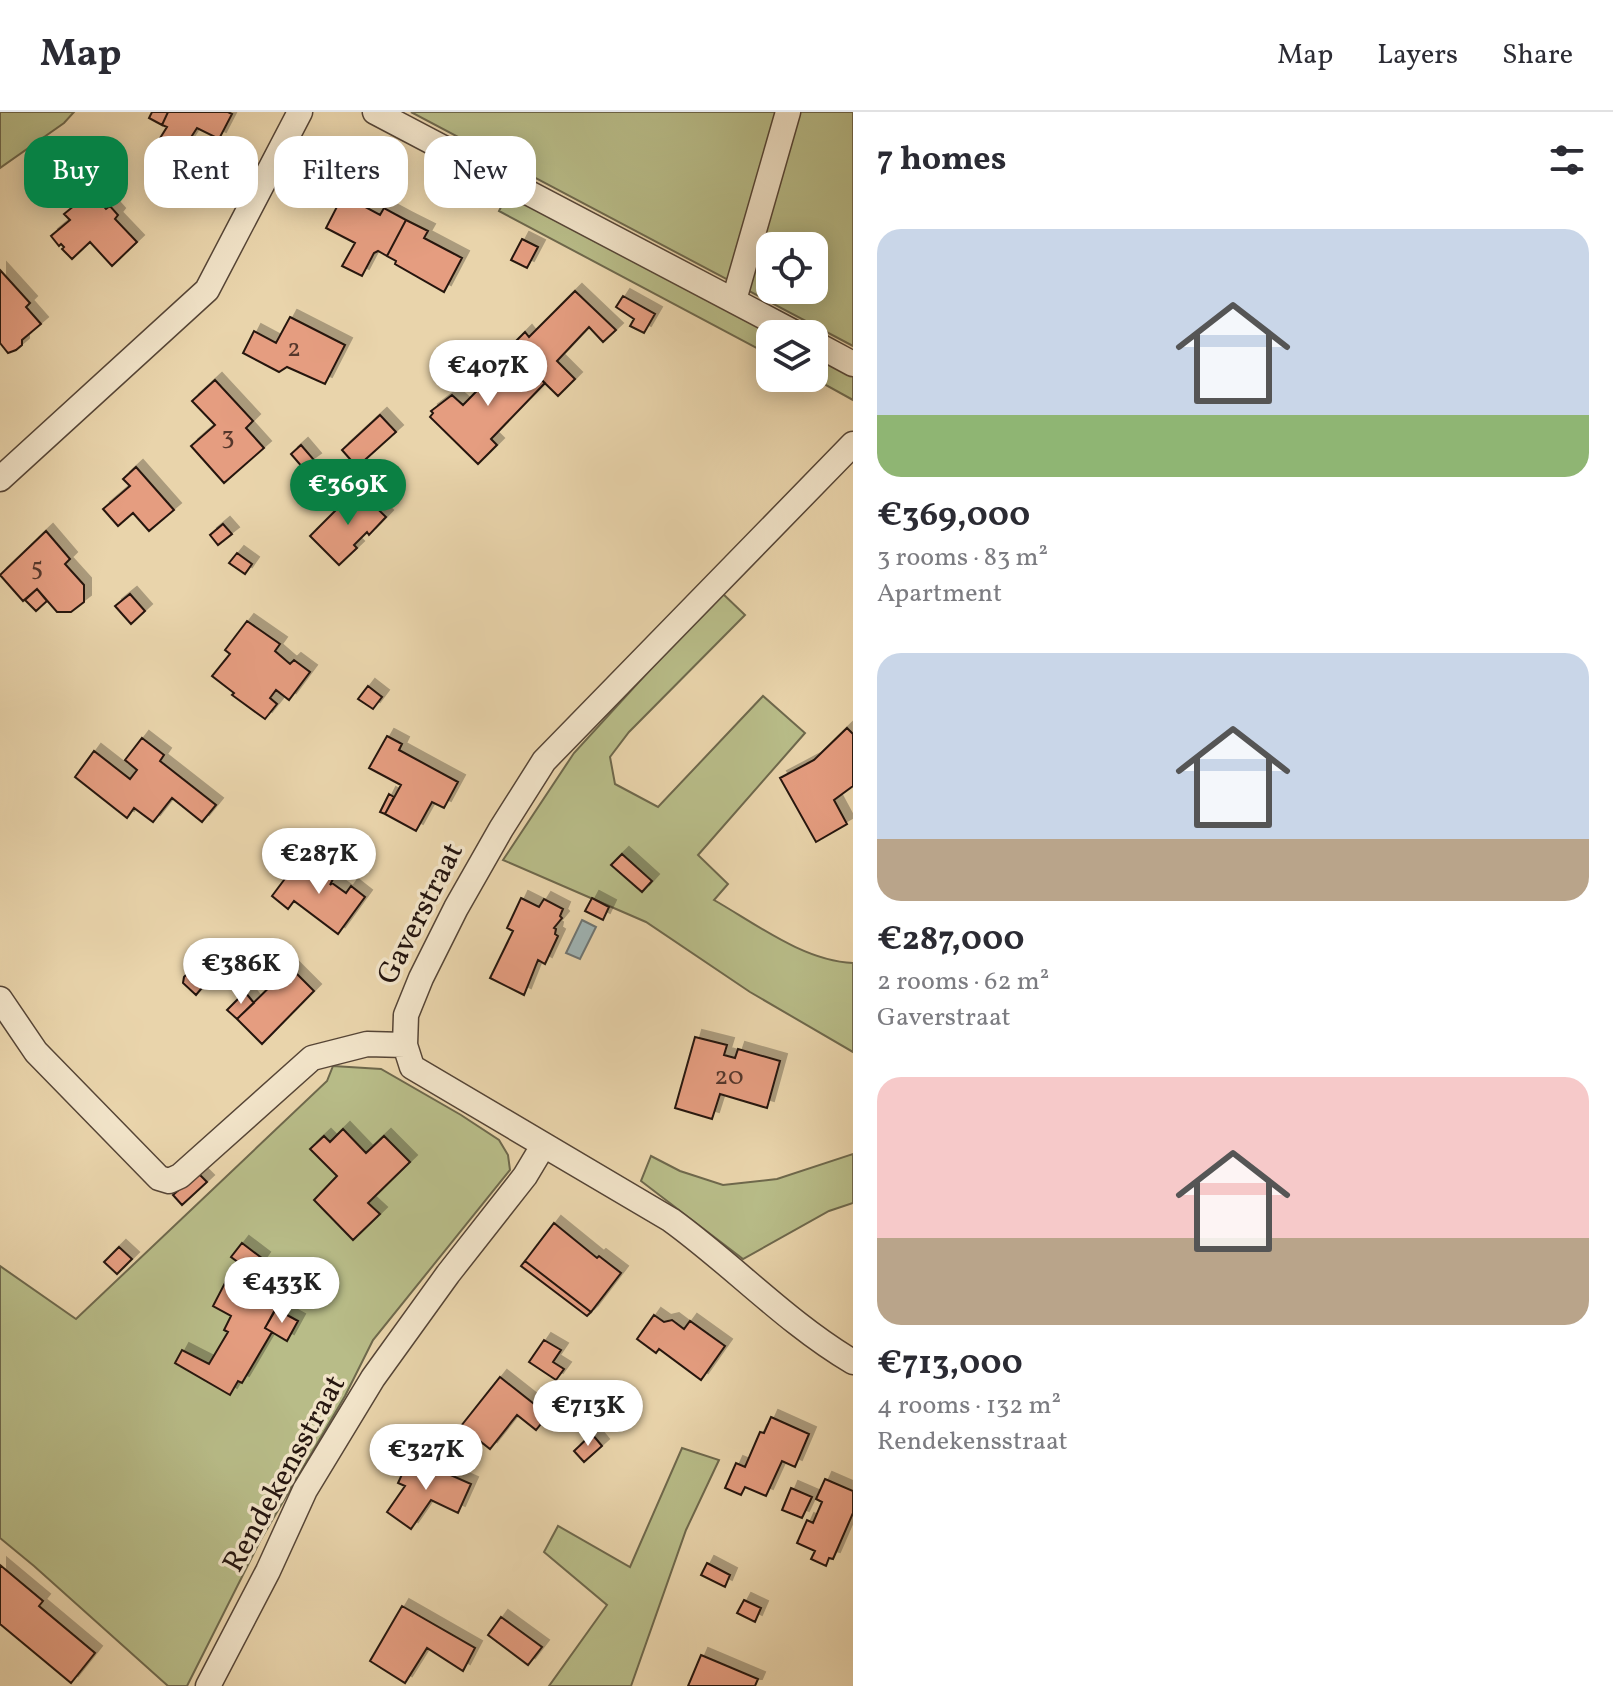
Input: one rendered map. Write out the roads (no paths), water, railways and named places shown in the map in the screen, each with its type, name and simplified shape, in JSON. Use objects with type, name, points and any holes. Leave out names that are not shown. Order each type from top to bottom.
[{"type":"street","points":[[0,479],[207,290],[300,112]]},
{"type":"street","points":[[375,112],[771,320]]},
{"type":"street","points":[[734,300],[788,112]]},
{"type":"street","points":[[828,351],[853,364]]},
{"type":"street","name":"Gaverstraat","points":[[405,1045],[406,1015],[421,978],[486,855],[544,761],[853,444]]},
{"type":"street","points":[[0,999],[36,1052],[159,1178],[169,1181],[180,1176],[312,1058],[367,1044],[405,1045],[412,1067],[671,1220],[822,1344],[853,1362]]},
{"type":"street","name":"Rendekensstraat","points":[[208,1686],[268,1571],[305,1490],[373,1378],[448,1274],[525,1176],[543,1146]]}]
